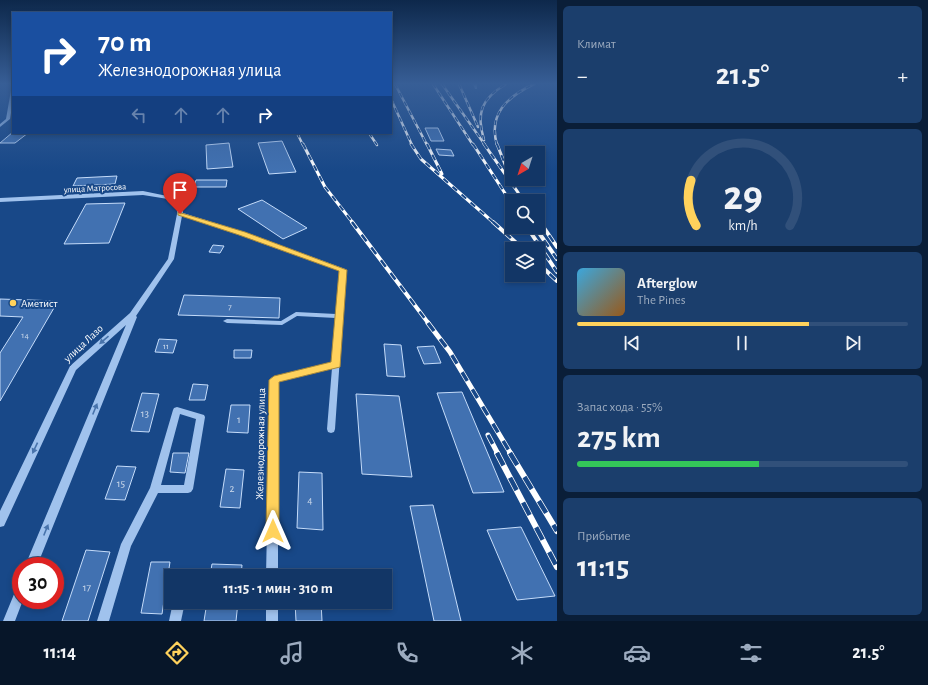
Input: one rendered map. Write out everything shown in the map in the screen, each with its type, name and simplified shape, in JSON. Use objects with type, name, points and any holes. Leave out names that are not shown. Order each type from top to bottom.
[{"type":"street","points":[[0,126],[8,119],[9,113]]},
{"type":"street","points":[[0,119],[8,119]]},
{"type":"street","name":"улица Матросова","points":[[0,200],[144,193],[170,198],[180,204],[180,214]]},
{"type":"street","points":[[180,214],[242,233],[343,270],[331,429]]},
{"type":"street","name":"улица Лазо","points":[[0,522],[73,368],[133,315],[171,259],[180,214]]},
{"type":"street","points":[[227,321],[282,323],[296,314],[340,316]]},
{"type":"street","points":[[35,557],[133,315]]},
{"type":"street","name":"Железнодорожная улица","points":[[272,569],[274,380],[336,364]]},
{"type":"street","points":[[103,621],[126,544],[155,489],[177,410],[201,417],[188,489],[155,489]]},
{"type":"street","points":[[9,621],[14,609]]},
{"type":"street","points":[[175,621],[178,609]]},
{"type":"street","points":[[272,609],[272,621]]},
{"type":"building","points":[[425,128],[438,128],[444,141],[431,141]]},
{"type":"building","points":[[12,133],[27,134],[15,143],[0,143]]},
{"type":"building","points":[[282,141],[296,172],[269,174],[258,143]]},
{"type":"building","points":[[229,143],[233,167],[207,169],[206,145]]},
{"type":"building","points":[[436,149],[451,150],[454,156],[439,155]]},
{"type":"building","points":[[117,176],[115,184],[73,186],[77,178]]},
{"type":"building","points":[[196,180],[227,180],[226,187],[194,187]]},
{"type":"building","points":[[262,200],[307,228],[283,239],[238,209]]},
{"type":"building","points":[[125,203],[109,243],[64,244],[86,204]]},
{"type":"building","points":[[213,245],[224,246],[220,253],[209,252]]},
{"type":"building","points":[[184,295],[280,298],[279,318],[178,315]]},
{"type":"building","points":[[0,299],[58,301],[0,401],[0,353],[23,317],[0,316]]},
{"type":"building","points":[[159,339],[177,340],[173,353],[155,352]]},
{"type":"building","points":[[384,344],[401,345],[405,377],[387,376]]},
{"type":"building","points":[[434,346],[441,363],[424,364],[417,347]]},
{"type":"building","points":[[234,350],[252,350],[251,358],[234,358]]},
{"type":"building","points":[[193,384],[208,385],[205,400],[189,400]]},
{"type":"building","points":[[462,392],[504,492],[473,493],[437,393]]},
{"type":"building","points":[[142,393],[159,394],[149,432],[131,431]]},
{"type":"building","points":[[356,394],[399,396],[412,477],[362,474]]},
{"type":"building","points":[[231,405],[250,405],[248,433],[227,432]]},
{"type":"building","points":[[173,453],[189,453],[185,473],[170,472]]},
{"type":"building","points":[[117,466],[136,467],[125,500],[105,499]]},
{"type":"building","points":[[226,469],[244,470],[240,508],[220,507]]},
{"type":"building","points":[[299,472],[322,473],[323,530],[297,528]]},
{"type":"building","points":[[433,505],[461,621],[434,621],[410,506]]},
{"type":"building","points":[[521,527],[555,596],[517,600],[487,530]]},
{"type":"building","points":[[86,550],[110,552],[88,621],[62,621]]},
{"type":"building","points":[[151,562],[170,562],[169,569],[164,569],[164,601],[162,614],[141,613]]},
{"type":"building","points":[[212,564],[242,565],[242,569],[211,569]]},
{"type":"building","points":[[206,609],[237,609],[236,621],[204,621]]},
{"type":"building","points":[[295,609],[321,609],[322,621],[296,621]]},
{"type":"railway","points":[[397,113],[412,145]]},
{"type":"railway","points":[[410,113],[427,145]]},
{"type":"railway","points":[[452,113],[473,145]]},
{"type":"railway","points":[[462,113],[485,145]]},
{"type":"railway","points":[[472,113],[478,127]]},
{"type":"railway","points":[[481,113],[481,122],[484,140]]},
{"type":"railway","points":[[497,145],[495,124],[500,113]]},
{"type":"railway","points":[[298,134],[303,145]]},
{"type":"railway","points":[[370,134],[377,145]]},
{"type":"railway","points":[[303,144],[325,187],[353,223]]},
{"type":"railway","points":[[411,144],[421,159],[494,223]]},
{"type":"railway","points":[[427,144],[442,174]]},
{"type":"railway","points":[[473,144],[506,194]]},
{"type":"railway","points":[[484,144],[519,194]]},
{"type":"railway","points":[[497,144],[505,164]]},
{"type":"railway","points":[[352,222],[429,324]]},
{"type":"railway","points":[[493,222],[515,242]]},
{"type":"railway","points":[[545,229],[557,247]]},
{"type":"railway","points":[[532,234],[557,272]]},
{"type":"railway","points":[[540,234],[557,259]]},
{"type":"railway","points":[[545,270],[557,281]]},
{"type":"railway","points":[[428,323],[450,352],[511,454]]},
{"type":"railway","points":[[488,435],[498,454]]},
{"type":"railway","points":[[497,453],[557,567]]},
{"type":"railway","points":[[510,453],[557,531]]},
{"type":"place","name":"Аметист","points":[[13,303]]},
{"type":"route","points":[[180,214],[242,233],[343,270],[336,364],[274,380],[273,531]]}]
